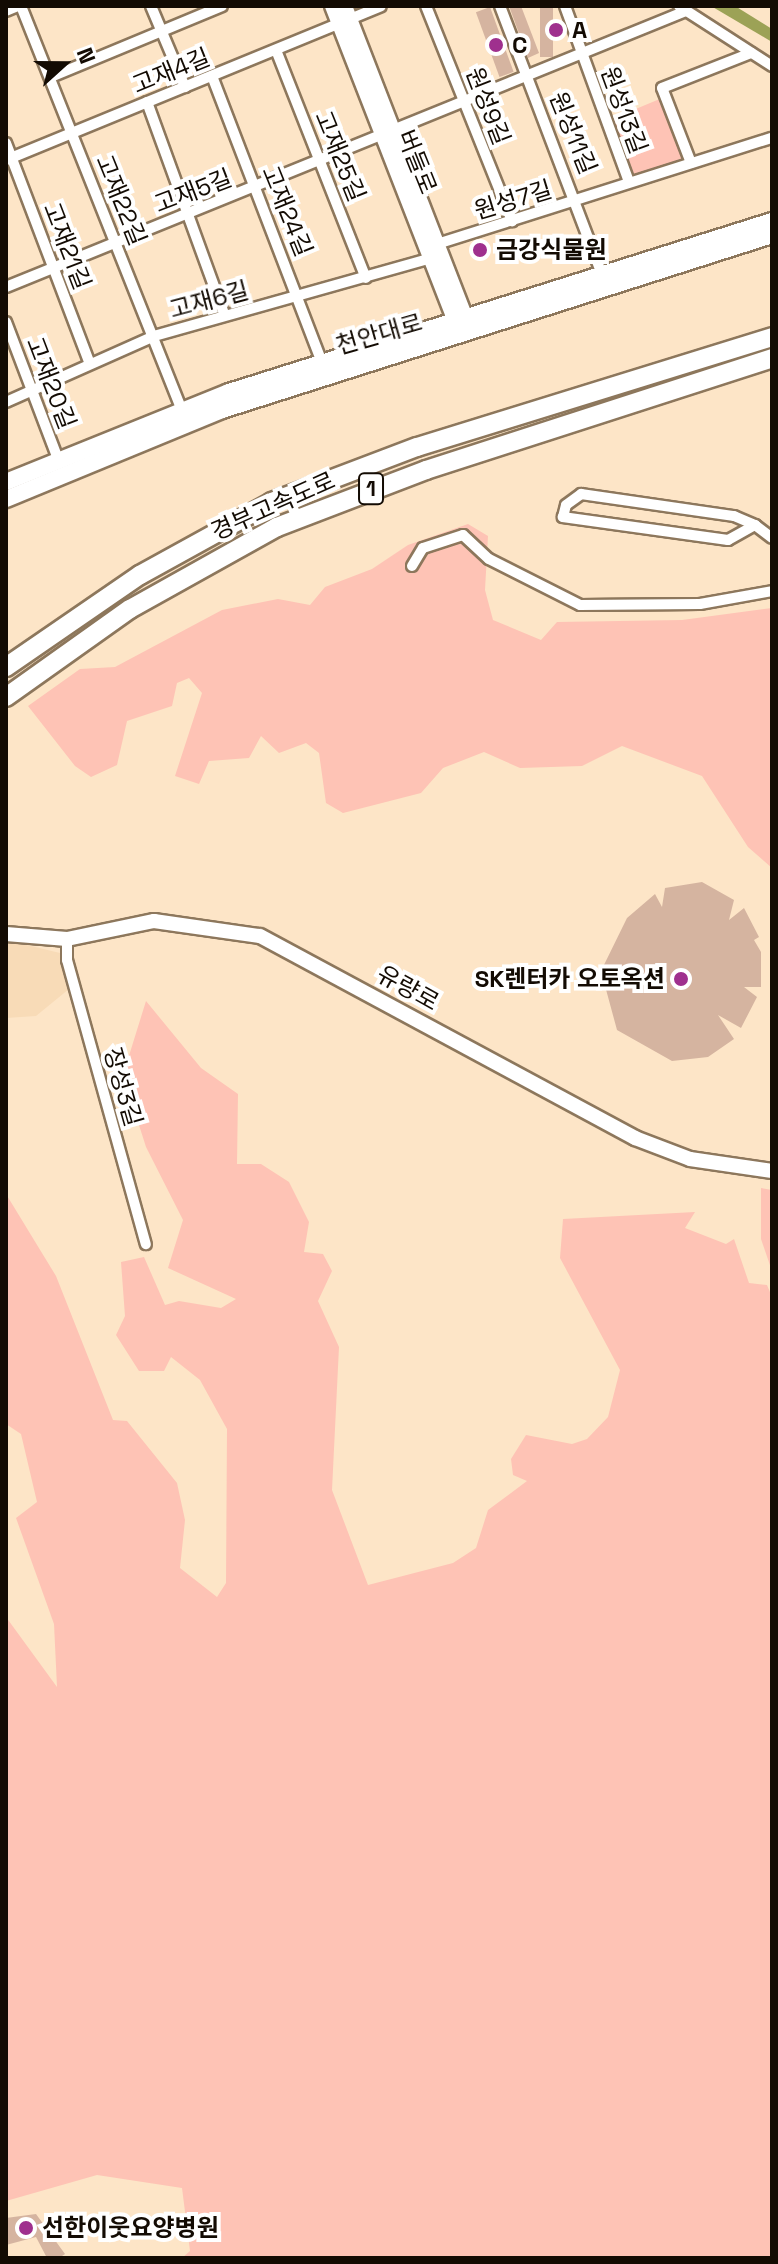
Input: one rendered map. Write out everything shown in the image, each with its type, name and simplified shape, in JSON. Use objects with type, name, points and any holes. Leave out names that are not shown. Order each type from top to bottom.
[{"type":"highway","name":"경부고속도로","points":[[6,667],[140,575],[272,502],[417,447],[772,337]]},
{"type":"highway","name":"경부고속도로","points":[[6,697],[130,609],[277,527],[426,470],[772,358]]},
{"type":"main road","name":"천안대로","points":[[6,499],[222,410],[772,221]]},
{"type":"main road","name":"천안대로","points":[[6,482],[182,410],[322,363],[463,327],[772,235]]},
{"type":"street","points":[[6,11],[20,6]]},
{"type":"street","name":"고재22길","points":[[20,6],[182,410]]},
{"type":"street","points":[[151,6],[163,28],[185,87]]},
{"type":"street","points":[[51,77],[222,6]]},
{"type":"street","name":"버들로","points":[[332,6],[345,17],[463,327]]},
{"type":"street","name":"고재4길","points":[[9,159],[276,50],[345,17],[381,6]]},
{"type":"street","name":"원성9길","points":[[426,6],[512,221]]},
{"type":"street","name":"원성11길","points":[[500,6],[578,201],[603,277]]},
{"type":"street","name":"원성13길","points":[[565,6],[629,182]]},
{"type":"street","points":[[682,9],[772,66]]},
{"type":"street","name":"고재5길","points":[[6,287],[584,56],[682,9]]},
{"type":"street","name":"고재25길","points":[[276,50],[366,278]]},
{"type":"street","points":[[691,163],[662,88],[751,53]]},
{"type":"street","name":"고재24길","points":[[212,76],[300,297],[322,363]]},
{"type":"street","points":[[147,102],[224,314]]},
{"type":"street","name":"원성7길","points":[[434,251],[512,221],[772,138]]},
{"type":"street","name":"고재21길","points":[[6,143],[9,159],[90,364]]},
{"type":"street","name":"고재6길","points":[[6,402],[31,387],[154,336],[224,314],[366,278],[434,251]]},
{"type":"street","name":"고재20길","points":[[6,322],[58,459]]},
{"type":"street","points":[[755,525],[728,540],[563,517],[566,505],[581,494],[734,516],[755,525],[772,538]]},
{"type":"street","points":[[412,566],[423,548],[463,535],[489,559],[580,605],[700,604],[772,591]]},
{"type":"street","name":"유량로","points":[[6,934],[67,939],[154,921],[260,936],[635,1138],[690,1159],[772,1171]]},
{"type":"street","name":"장성3길","points":[[67,939],[67,960],[146,1244]]},
{"type":"shaded area","points":[[711,6],[735,6],[772,29],[772,42]]},
{"type":"shaded area","points":[[662,98],[687,165],[643,185],[635,180],[612,119]]},
{"type":"shaded area","points":[[468,524],[488,536],[485,590],[493,620],[541,640],[557,622],[682,620],[772,608],[772,868],[748,847],[702,776],[622,746],[582,766],[520,768],[484,752],[443,768],[421,793],[343,813],[326,803],[319,753],[306,743],[279,753],[261,736],[249,758],[209,761],[199,784],[175,776],[202,693],[189,678],[177,683],[172,706],[127,721],[117,765],[91,777],[75,766],[28,706],[80,669],[115,667],[222,610],[278,599],[310,605],[325,587],[372,569],[408,545]]},
{"type":"shaded area","points":[[6,940],[60,953],[69,989],[36,1016],[6,1018]]},
{"type":"shaded area","points":[[146,1001],[201,1068],[238,1094],[237,1164],[261,1164],[289,1182],[309,1222],[304,1252],[323,1254],[332,1271],[318,1301],[339,1347],[332,1490],[368,1585],[453,1563],[476,1548],[488,1510],[527,1481],[513,1475],[511,1459],[526,1435],[572,1444],[587,1439],[608,1417],[620,1370],[560,1258],[563,1219],[695,1212],[685,1228],[726,1244],[734,1239],[749,1283],[767,1285],[772,1297],[772,2258],[182,2258],[190,2251],[182,2188],[97,2175],[6,2201],[6,1617],[57,1687],[54,1624],[16,1518],[37,1502],[21,1434],[6,1424],[6,1194],[56,1276],[113,1420],[127,1421],[177,1483],[185,1520],[180,1568],[217,1597],[226,1583],[227,1429],[200,1380],[171,1357],[164,1371],[139,1371],[116,1335],[125,1316],[121,1262],[144,1257],[165,1305],[179,1301],[221,1308],[236,1299],[168,1268],[183,1220],[146,1147],[123,1075]]},
{"type":"shaded area","points":[[761,1188],[772,1190],[772,1271],[761,1239]]},
{"type":"building","points":[[509,6],[521,6],[539,53],[528,58]]},
{"type":"building","points":[[540,6],[553,6],[553,57],[540,57]]},
{"type":"building","name":"C","points":[[490,7],[514,72],[500,77],[476,12]]},
{"type":"building","name":"SK렌터카 오토옥션","points":[[702,882],[734,900],[729,920],[744,908],[759,937],[754,940],[761,952],[761,987],[744,987],[757,997],[741,1028],[718,1015],[734,1039],[708,1057],[672,1061],[617,1030],[601,971],[627,918],[655,894],[662,907],[665,888]]},
{"type":"building","name":"선한이웃요양병원","points":[[36,2214],[65,2254],[59,2258],[47,2258],[36,2237],[6,2245],[6,2218]]},
{"type":"place","name":"A","points":[[556,30]]},
{"type":"place","name":"C","points":[[496,45]]},
{"type":"place","name":"금강식물원","points":[[480,250]]},
{"type":"place","name":"SK렌터카 오토옥션","points":[[681,979]]},
{"type":"place","name":"선한이웃요양병원","points":[[26,2228]]}]
